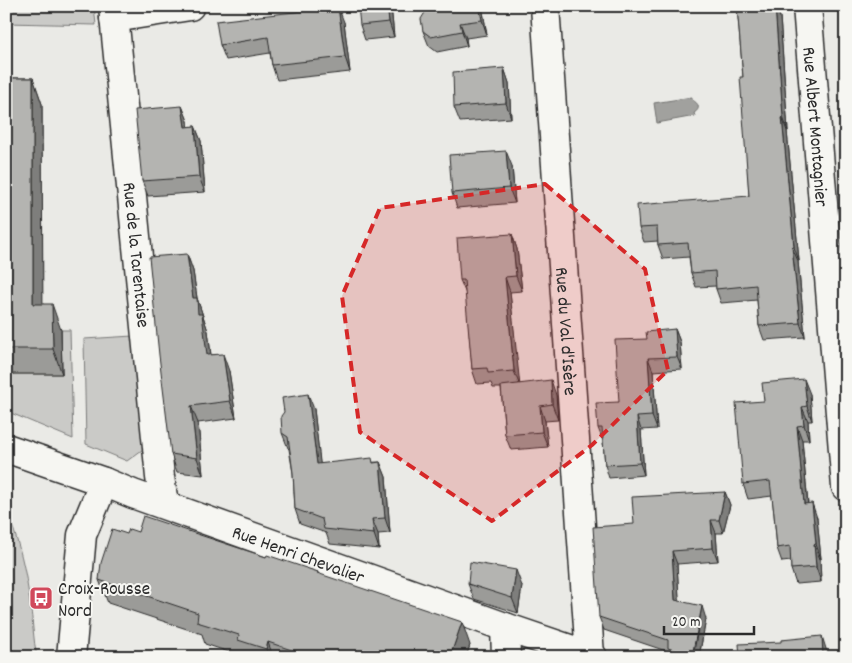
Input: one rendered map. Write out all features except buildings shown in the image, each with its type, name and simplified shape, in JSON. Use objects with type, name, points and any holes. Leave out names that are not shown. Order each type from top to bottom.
[{"type":"street","points":[[113,12],[190,6]]},
{"type":"street","name":"Rue du Val d'Isère","points":[[545,6],[592,656]]},
{"type":"street","name":"Rue Albert Montagnier","points":[[807,6],[846,487]]},
{"type":"street","name":"Rue de la Tarentaise","points":[[113,12],[164,504]]},
{"type":"street","name":"Rue Henri Chevalier","points":[[6,448],[505,627],[592,656]]},
{"type":"street","points":[[71,657],[82,535],[104,482]]},
{"type":"street","points":[[505,627],[506,657]]},
{"type":"highlighted area","points":[[545,184],[645,269],[668,370],[592,445],[492,521],[360,432],[342,296],[380,208]]},
{"type":"shaded area","points":[[6,6],[94,6],[96,25],[6,23]]},
{"type":"shaded area","points":[[692,97],[692,100],[698,106],[698,110],[694,113],[695,116],[657,123],[654,103]]},
{"type":"shaded area","points":[[61,330],[70,330],[73,439],[6,411],[6,374],[62,374]]},
{"type":"shaded area","points":[[133,336],[146,447],[127,461],[86,444],[84,339]]},
{"type":"shaded area","points":[[6,510],[15,533],[24,568],[37,657],[6,657]]},
{"type":"place","name":"Croix-Rousse Nord","points":[[41,598]]}]
